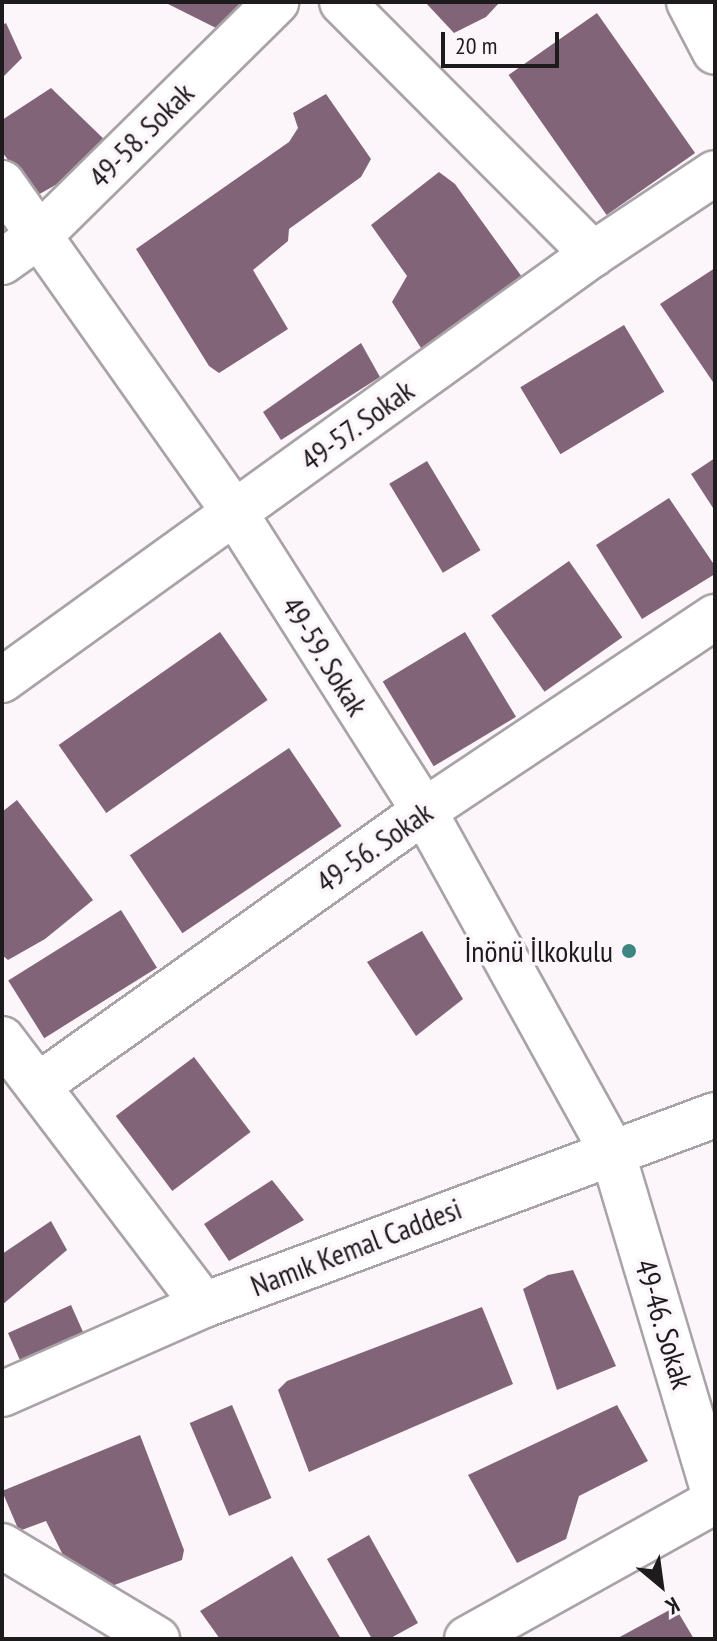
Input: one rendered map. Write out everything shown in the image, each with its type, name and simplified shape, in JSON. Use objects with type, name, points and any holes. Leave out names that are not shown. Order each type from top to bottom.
[{"type":"street","name":"49-58. Sokak","points":[[2,262],[40,235],[276,2]]},
{"type":"street","points":[[342,2],[593,254]]},
{"type":"street","points":[[689,2],[715,52]]},
{"type":"street","name":"49-57. Sokak","points":[[2,680],[593,254],[715,173]]},
{"type":"street","name":"49-59. Sokak","points":[[2,183],[235,513],[424,811],[612,1151]]},
{"type":"street","name":"49-56. Sokak","points":[[39,1085],[424,811],[715,617]]},
{"type":"street","points":[[2,1039],[204,1305]]},
{"type":"street","name":"Namık Kemal Caddesi","points":[[2,1394],[204,1305],[715,1115]]},
{"type":"street","name":"49-46. Sokak","points":[[612,1151],[715,1499]]},
{"type":"street","points":[[467,1639],[715,1499]]},
{"type":"street","points":[[2,1546],[157,1639]]},
{"type":"building","points":[[164,2],[237,2],[240,5],[237,17],[220,30]]},
{"type":"building","points":[[425,2],[500,2],[486,17],[454,33]]},
{"type":"building","points":[[597,13],[695,153],[607,215],[509,75]]},
{"type":"building","points":[[6,23],[22,58],[2,78],[2,25]]},
{"type":"building","points":[[51,88],[110,145],[84,169],[36,196],[2,152],[2,120]]},
{"type":"building","points":[[326,94],[371,159],[361,177],[289,229],[288,241],[253,270],[288,329],[219,373],[209,366],[136,249],[289,142],[298,128],[293,113]]},
{"type":"building","points":[[439,172],[455,184],[522,277],[468,324],[421,348],[392,302],[407,276],[371,225]]},
{"type":"building","points":[[715,268],[715,385],[660,304]]},
{"type":"building","points":[[624,325],[664,392],[560,454],[520,387]]},
{"type":"building","points":[[361,343],[380,377],[281,440],[263,412]]},
{"type":"building","points":[[715,458],[715,511],[691,474]]},
{"type":"building","points":[[427,461],[481,550],[443,573],[389,484]]},
{"type":"building","points":[[669,498],[715,566],[715,574],[642,619],[596,545]]},
{"type":"building","points":[[569,561],[622,637],[545,692],[491,615]]},
{"type":"building","points":[[220,632],[268,700],[106,813],[59,745]]},
{"type":"building","points":[[465,632],[516,717],[434,766],[383,681]]},
{"type":"building","points":[[289,748],[342,826],[182,933],[130,855]]},
{"type":"building","points":[[17,800],[93,900],[45,939],[8,960],[2,955],[2,812]]},
{"type":"building","points":[[121,910],[157,968],[44,1038],[8,980]]},
{"type":"building","points":[[422,931],[463,999],[416,1036],[367,962]]},
{"type":"building","points":[[194,1057],[251,1132],[172,1191],[116,1116]]},
{"type":"building","points":[[272,1180],[304,1220],[229,1261],[204,1224]]},
{"type":"building","points":[[51,1221],[67,1250],[2,1305],[2,1254]]},
{"type":"building","points":[[573,1270],[616,1366],[557,1390],[523,1289],[548,1275]]},
{"type":"building","points":[[71,1305],[85,1336],[22,1364],[8,1333]]},
{"type":"building","points":[[482,1307],[513,1384],[309,1472],[278,1390],[287,1381]]},
{"type":"building","points":[[232,1405],[271,1498],[229,1516],[190,1423]]},
{"type":"building","points":[[617,1405],[648,1461],[579,1496],[566,1539],[517,1563],[468,1475]]},
{"type":"building","points":[[140,1435],[184,1550],[182,1560],[109,1587],[63,1555],[46,1521],[19,1531],[2,1491]]},
{"type":"building","points":[[369,1535],[418,1623],[389,1639],[372,1639],[327,1559]]},
{"type":"building","points":[[292,1556],[341,1639],[220,1639],[200,1611]]},
{"type":"building","points":[[675,1607],[694,1639],[616,1639]]},
{"type":"place","name":"İnönü İlkokulu","points":[[629,951]]}]
